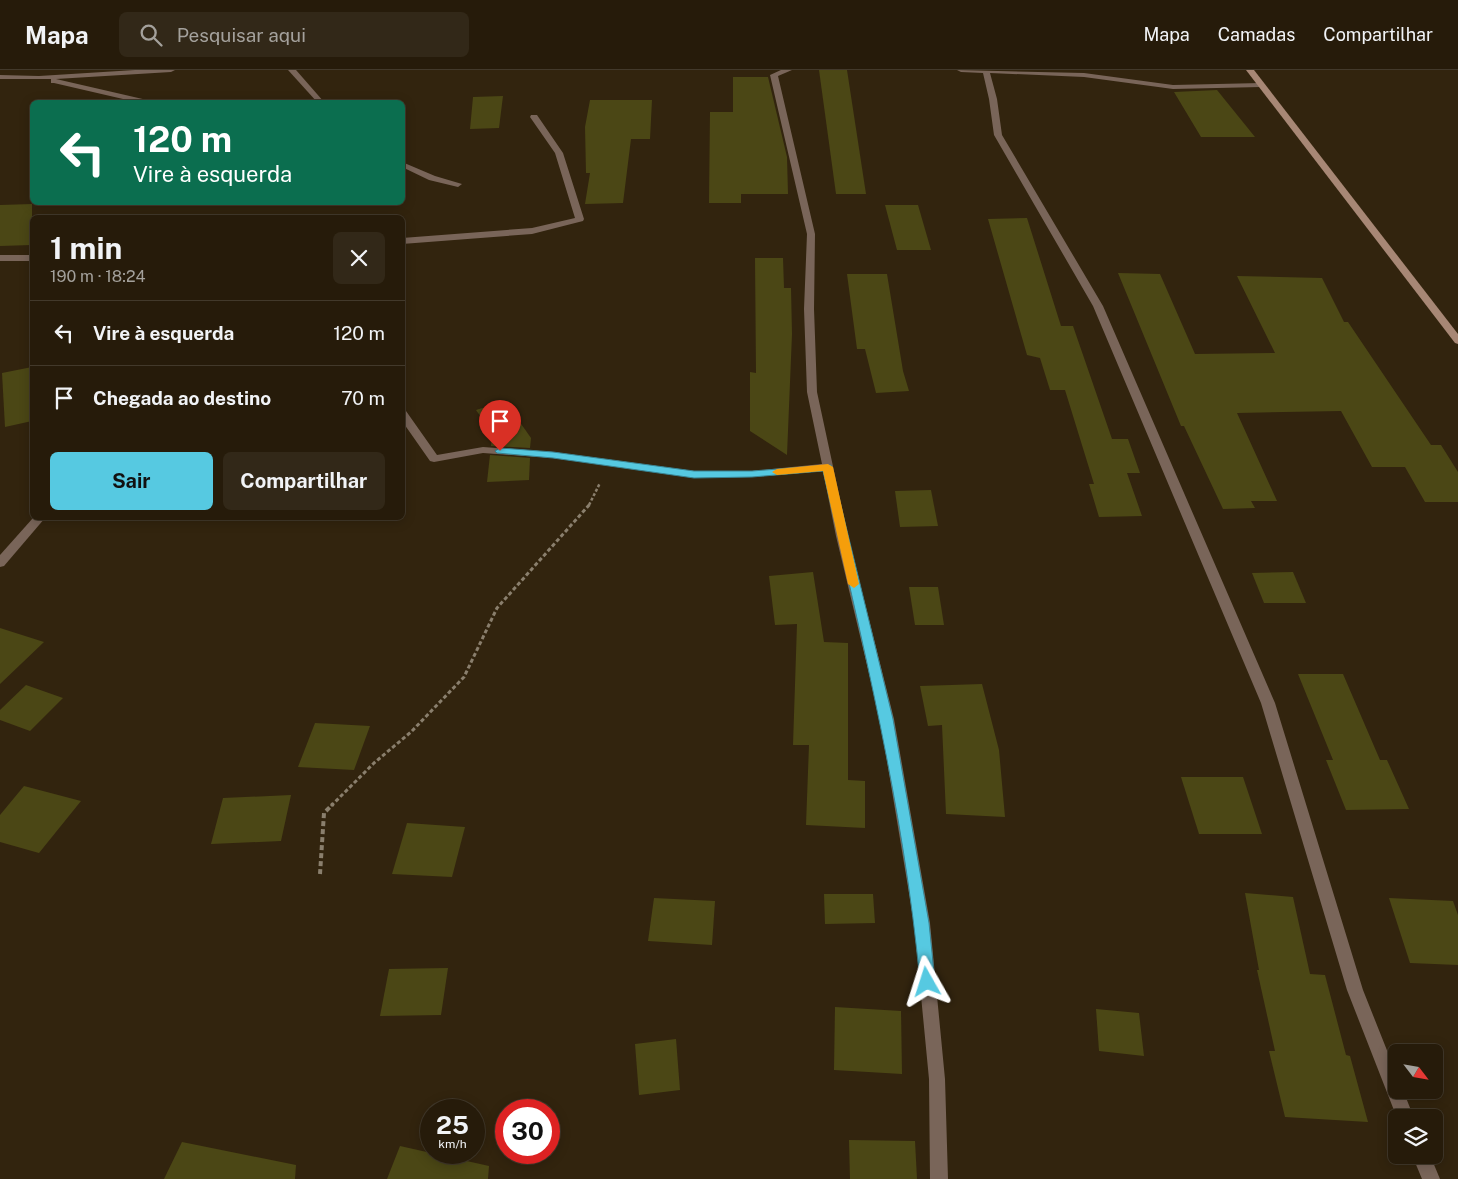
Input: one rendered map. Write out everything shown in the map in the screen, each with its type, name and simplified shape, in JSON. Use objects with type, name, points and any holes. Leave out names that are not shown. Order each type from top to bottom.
[{"type":"street","points":[[39,78],[46,70]]},
{"type":"street","points":[[0,77],[39,78],[171,70]]},
{"type":"street","points":[[292,70],[319,100]]},
{"type":"street","points":[[788,70],[774,75],[811,234],[809,310],[812,392],[887,719],[922,923],[937,1079],[939,1179]]},
{"type":"street","points":[[961,70],[1084,75],[1173,87],[1261,85]]},
{"type":"street","points":[[1250,70],[1458,341]]},
{"type":"street","points":[[986,71],[993,99],[998,135],[1098,306],[1175,491],[1268,703],[1355,990],[1402,1109]]},
{"type":"street","points":[[39,78],[135,100]]},
{"type":"street","points":[[405,241],[532,231],[580,219],[558,153],[534,117]]},
{"type":"street","points":[[405,165],[432,178]]},
{"type":"street","points":[[405,171],[458,184]]},
{"type":"street","points":[[0,258],[30,258]]},
{"type":"street","points":[[405,417],[434,459],[483,450],[553,455],[694,474],[752,474],[828,467]]},
{"type":"street","points":[[0,563],[37,520]]},
{"type":"street","points":[[1425,1164],[1431,1179]]},
{"type":"path","points":[[320,874],[324,813],[374,763],[411,732],[464,677],[497,608],[588,507],[610,463]]},
{"type":"building","points":[[819,70],[847,70],[866,194],[836,194]]},
{"type":"building","points":[[733,77],[768,77],[787,157],[788,194],[741,194],[741,203],[709,203],[710,112],[733,112]]},
{"type":"building","points":[[1217,90],[1255,137],[1201,137],[1174,92]]},
{"type":"building","points":[[503,96],[499,128],[470,129],[473,97]]},
{"type":"building","points":[[590,100],[652,100],[650,139],[631,139],[623,203],[585,204],[590,173],[586,173],[585,127]]},
{"type":"building","points":[[0,205],[32,205],[30,245],[0,246]]},
{"type":"building","points":[[885,205],[918,205],[931,250],[897,250]]},
{"type":"building","points":[[1027,218],[1061,326],[1073,326],[1112,439],[1128,439],[1140,473],[1127,473],[1142,516],[1099,517],[1089,484],[1094,484],[1065,390],[1050,390],[1040,358],[1027,355],[988,219]]},
{"type":"building","points":[[755,258],[783,258],[784,288],[791,288],[792,334],[787,455],[750,431],[750,372],[756,373]]},
{"type":"building","points":[[1118,273],[1160,274],[1195,354],[1275,353],[1237,276],[1322,278],[1344,322],[1348,322],[1431,445],[1441,445],[1458,472],[1458,502],[1425,502],[1405,467],[1372,467],[1341,411],[1237,413],[1277,501],[1251,501],[1255,508],[1223,509],[1184,426],[1181,426]]},
{"type":"building","points":[[847,274],[887,274],[903,371],[909,391],[876,393],[865,349],[857,349]]},
{"type":"building","points":[[30,367],[30,421],[5,427],[2,373]]},
{"type":"building","points":[[505,401],[531,438],[530,448],[491,446],[492,433],[476,410]]},
{"type":"building","points":[[490,455],[530,458],[529,480],[487,482]]},
{"type":"building","points":[[931,490],[938,526],[900,527],[895,491]]},
{"type":"building","points":[[813,572],[824,642],[848,643],[848,780],[865,781],[865,828],[806,825],[809,745],[793,745],[797,624],[775,625],[769,576]]},
{"type":"building","points":[[1293,572],[1306,603],[1264,603],[1252,573]]},
{"type":"building","points":[[909,587],[938,587],[944,625],[915,625]]},
{"type":"building","points":[[0,628],[44,642],[0,684]]},
{"type":"building","points":[[1298,674],[1343,674],[1380,760],[1387,760],[1409,809],[1346,810],[1326,760],[1333,760]]},
{"type":"building","points":[[982,684],[999,750],[1005,817],[946,814],[942,725],[928,726],[920,686]]},
{"type":"building","points":[[26,685],[63,698],[30,731],[0,720],[0,710]]},
{"type":"building","points":[[315,723],[370,726],[354,770],[298,767]]},
{"type":"building","points":[[1181,777],[1243,777],[1262,834],[1199,834]]},
{"type":"building","points":[[24,786],[81,801],[39,853],[0,842],[0,815]]},
{"type":"building","points":[[291,795],[281,841],[211,844],[223,798]]},
{"type":"building","points":[[407,823],[465,827],[452,877],[392,874]]},
{"type":"building","points":[[1245,893],[1293,897],[1310,974],[1325,975],[1346,1055],[1350,1056],[1368,1122],[1285,1117],[1269,1051],[1275,1051],[1257,970],[1259,970]]},
{"type":"building","points":[[824,894],[873,894],[875,923],[825,924]]},
{"type":"building","points":[[654,898],[715,901],[712,945],[648,941]]},
{"type":"building","points":[[1389,898],[1453,901],[1458,915],[1458,965],[1410,963]]},
{"type":"building","points":[[448,968],[441,1015],[380,1016],[389,969]]},
{"type":"building","points":[[835,1007],[901,1011],[902,1074],[834,1070]]},
{"type":"building","points":[[1096,1009],[1139,1013],[1144,1056],[1099,1051]]},
{"type":"building","points":[[676,1039],[680,1090],[639,1095],[635,1044]]},
{"type":"building","points":[[849,1140],[915,1141],[917,1179],[850,1179]]},
{"type":"building","points":[[182,1142],[296,1165],[295,1179],[164,1179]]},
{"type":"building","points":[[400,1146],[420,1150],[420,1164],[480,1164],[489,1166],[488,1179],[387,1179]]},
{"type":"slow traffic","points":[[777,472],[828,467],[854,584]]},
{"type":"route","points":[[500,451],[553,455],[694,474],[752,474],[828,467],[842,536],[887,719],[922,923],[927,982]]}]
